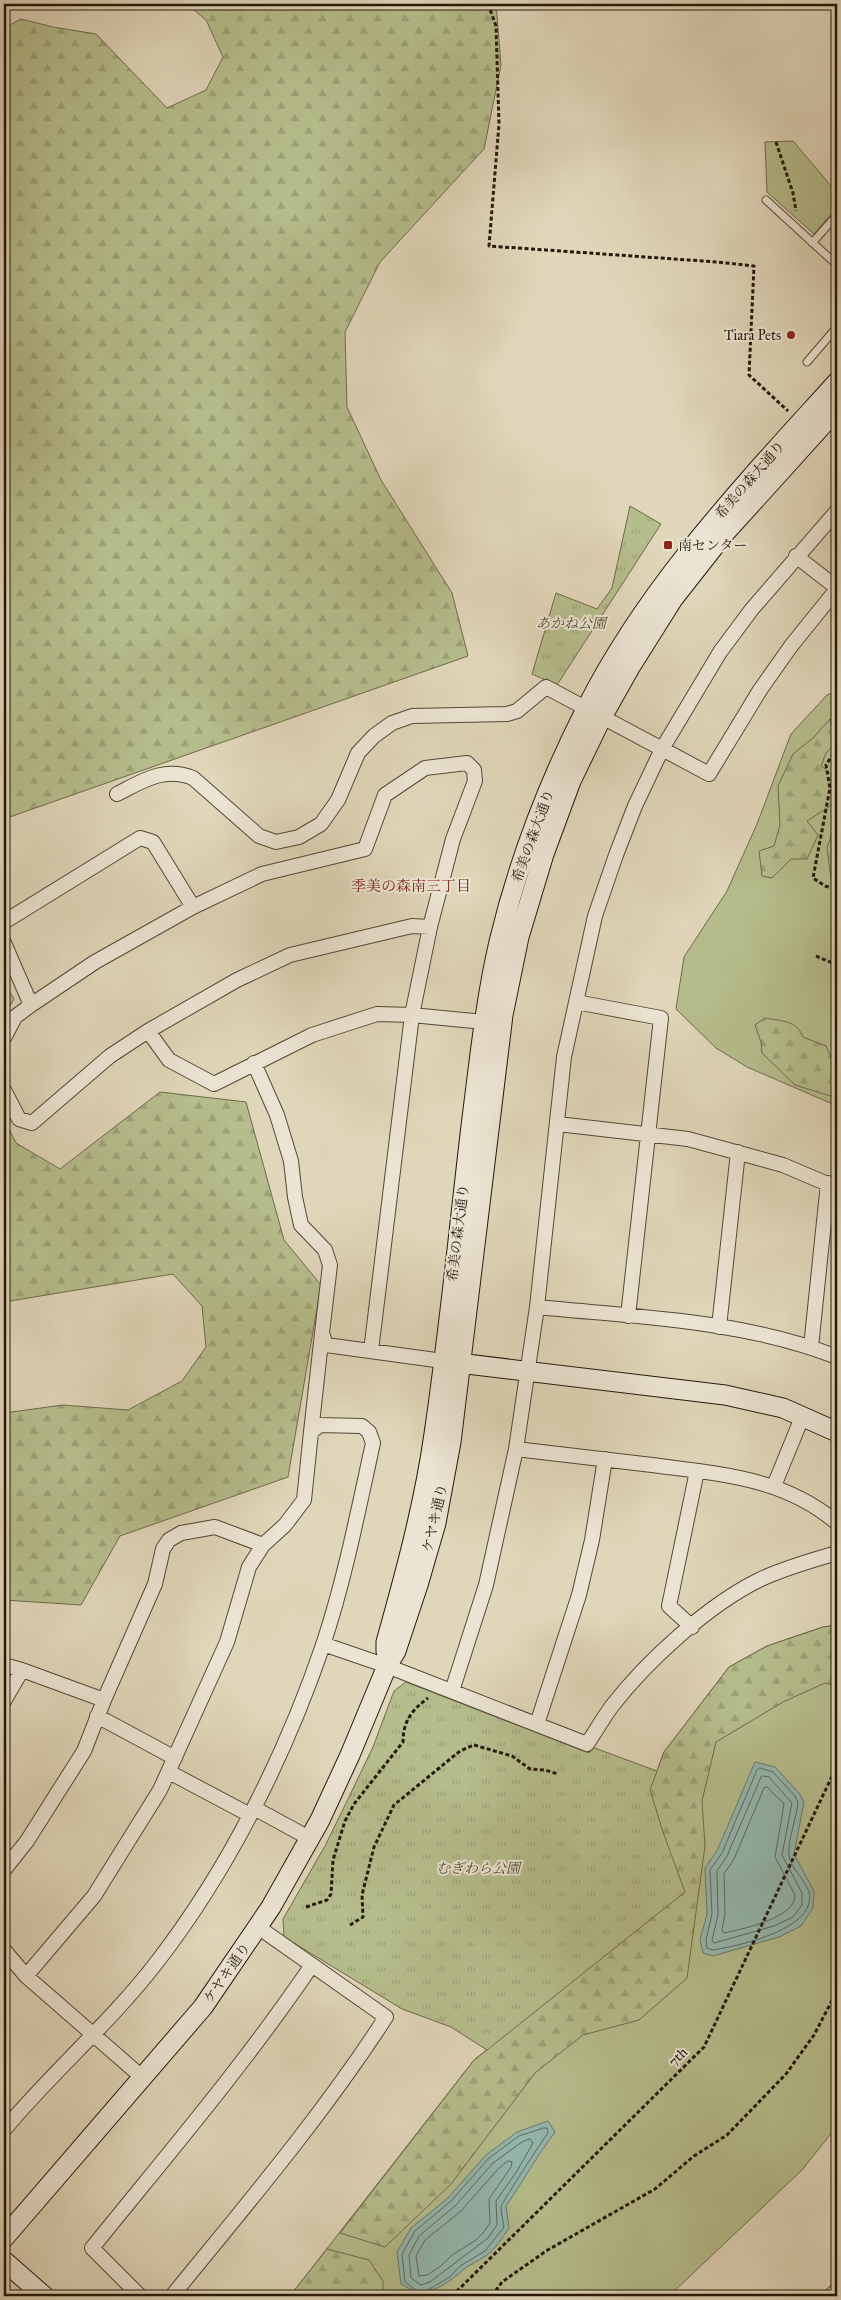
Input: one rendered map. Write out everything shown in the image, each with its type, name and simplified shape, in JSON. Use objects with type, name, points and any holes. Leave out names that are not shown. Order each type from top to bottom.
[{"type":"street","name":"希美の森大通り","points":[[452,1362],[484,1022],[499,941],[527,849],[556,776],[594,712],[629,669],[673,600],[808,428],[837,382]]},
{"type":"street","name":"希美の森大通り","points":[[808,428],[837,409]]},
{"type":"street","points":[[452,1691],[486,1585],[516,1449],[537,1307],[564,1057],[595,916],[635,806],[662,749],[720,652],[752,609],[837,511]]},
{"type":"street","points":[[117,794],[159,774],[180,773],[193,778],[259,836],[276,842],[299,837],[321,824],[338,800],[358,753],[374,736],[392,723],[412,716],[507,714],[517,711],[546,687],[710,774],[760,690],[791,646],[837,589],[796,556]]},
{"type":"street","name":"希美の森大通り","points":[[452,1362],[503,1015],[519,937],[544,854],[594,712]]},
{"type":"street","points":[[4,1038],[15,1017],[31,1005],[95,962],[193,907],[262,874],[365,849],[385,795],[425,768],[466,763],[474,770],[475,780],[453,839],[430,927],[412,1015],[371,1351]]},
{"type":"street","points":[[4,922],[140,838],[153,842],[193,907]]},
{"type":"street","points":[[4,1090],[19,1119],[32,1123],[110,1056],[148,1031],[237,980],[290,955],[412,926],[430,927]]},
{"type":"street","points":[[4,943],[31,1005]]},
{"type":"street","points":[[576,1002],[661,1018],[650,1134],[628,1316]]},
{"type":"street","points":[[148,1031],[169,1060],[214,1084],[312,1035],[377,1014],[412,1015],[484,1022]]},
{"type":"street","points":[[26,1976],[94,1896],[160,1790],[227,1642],[249,1566],[263,1545],[285,1525],[304,1500],[310,1432],[330,1265],[325,1250],[302,1225],[295,1197],[291,1161],[277,1115],[254,1063]]},
{"type":"street","points":[[558,1124],[688,1139],[783,1165],[832,1186],[811,1347]]},
{"type":"street","points":[[719,1326],[738,1152]]},
{"type":"street","points":[[537,1307],[719,1326],[811,1347],[837,1357]]},
{"type":"street","points":[[322,1333],[326,1345],[725,1396],[784,1408],[837,1432]]},
{"type":"street","name":"ケヤキ通り","points":[[4,2238],[203,2007],[258,1927],[309,1838],[350,1755],[386,1666],[396,1651],[418,1585],[436,1523],[451,1442],[452,1362]]},
{"type":"street","points":[[774,1486],[803,1415]]},
{"type":"street","points":[[4,2130],[113,2015],[157,1962],[214,1881],[252,1812],[303,1697],[323,1644],[348,1556],[373,1443],[369,1432],[362,1426],[320,1425],[310,1432]]},
{"type":"street","points":[[516,1449],[735,1476],[774,1486],[816,1508],[837,1523]]},
{"type":"street","points":[[537,1724],[581,1586],[592,1540],[605,1459]]},
{"type":"street","points":[[692,1627],[669,1606],[697,1471]]},
{"type":"street","points":[[4,1870],[26,1841],[84,1751],[97,1716],[155,1584],[163,1549],[169,1540],[181,1533],[215,1527],[263,1545]]},
{"type":"street","points":[[323,1644],[386,1666],[587,1744],[611,1707],[629,1686],[692,1627],[729,1598],[757,1581],[789,1567],[837,1553]]},
{"type":"street","points":[[4,1665],[104,1700]]},
{"type":"street","points":[[4,1700],[22,1670]]},
{"type":"street","points":[[97,1716],[175,1758]]},
{"type":"street","points":[[168,1772],[309,1838]]},
{"type":"street","points":[[172,2296],[304,2134],[352,2071],[386,2017],[258,1927]]},
{"type":"street","points":[[4,1950],[26,1976],[143,2078]]},
{"type":"street","points":[[140,2296],[92,2248],[235,2072],[271,2025],[312,1966]]},
{"type":"street","points":[[4,2261],[44,2296]]},
{"type":"street","points":[[831,2296],[837,2290]]},
{"type":"lane","points":[[766,200],[837,265]]},
{"type":"lane","points":[[812,243],[837,215]]},
{"type":"lane","points":[[807,362],[837,327]]},
{"type":"path","points":[[488,4],[496,26],[499,124],[489,246],[754,266],[749,375],[808,428]]},
{"type":"path","points":[[776,142],[793,193],[800,231]]},
{"type":"path","points":[[837,748],[826,765],[830,788],[813,878],[825,886],[837,889]]},
{"type":"path","points":[[816,956],[837,965]]},
{"type":"path","points":[[306,1907],[327,1900],[332,1894],[333,1860],[345,1821],[354,1804],[403,1742],[403,1729],[413,1709],[429,1696]]},
{"type":"path","points":[[350,1925],[362,1917],[362,1895],[374,1847],[394,1805],[460,1751],[474,1746],[512,1756],[530,1769],[558,1774]]},
{"type":"path","name":"7th","points":[[452,2296],[704,2047],[834,1772]]},
{"type":"path","points":[[492,2296],[502,2282],[546,2251],[655,2189],[694,2156],[727,2135],[786,2074],[814,2035],[837,1991]]},
{"type":"green space","points":[[187,4],[496,4],[501,65],[484,149],[380,262],[345,332],[347,407],[381,480],[452,593],[468,656],[4,819],[4,28],[21,19],[53,27],[96,34],[167,108],[206,90],[223,57],[206,20]]},
{"type":"green space","points":[[793,141],[837,193],[837,207],[814,234],[767,192],[765,142]]},
{"type":"green space","name":"あかね公園","points":[[630,506],[661,524],[557,685],[532,674],[556,593],[597,609],[612,588]]},
{"type":"green space","points":[[837,691],[837,1106],[747,1067],[716,1048],[676,1009],[684,957],[727,891],[757,824],[791,734],[827,695]]},
{"type":"green space","points":[[830,719],[835,744],[826,753],[821,766],[833,775],[835,803],[807,821],[818,835],[807,859],[791,859],[772,878],[762,876],[759,851],[774,846],[780,825],[778,786],[793,754],[814,737]]},
{"type":"green space","points":[[837,818],[837,882],[831,879],[827,848]]},
{"type":"green space","points":[[4,982],[14,999],[4,1016]]},
{"type":"green space","points":[[765,1018],[792,1024],[797,1027],[803,1037],[826,1046],[832,1060],[837,1063],[837,1098],[795,1085],[762,1053],[761,1042],[755,1025]]},
{"type":"green space","points":[[160,1092],[246,1102],[284,1240],[321,1285],[288,1477],[120,1536],[81,1605],[4,1600],[4,1413],[63,1405],[128,1410],[182,1381],[206,1347],[202,1306],[173,1274],[4,1302],[4,1119],[16,1143],[60,1169]]},
{"type":"green space","points":[[837,1625],[837,2126],[802,2170],[669,2296],[290,2296],[474,2060],[685,1892],[650,1790],[664,1752],[729,1667],[767,1646],[823,1627]]},
{"type":"green space","points":[[837,1625],[837,1686],[825,1683],[783,1702],[716,1742],[702,1801],[705,1846],[687,1978],[639,2020],[583,2035],[535,2073],[451,2184],[385,2247],[340,2233],[474,2060],[487,2050],[455,2004],[610,1769],[657,1771],[664,1752],[729,1667],[767,1646],[823,1627]]},
{"type":"green space","name":"むぎわら公園","points":[[406,1682],[589,1753],[592,1747],[657,1771],[650,1790],[685,1892],[487,2050],[451,2027],[402,2009],[284,1937],[283,1919],[325,1846],[349,1797],[373,1747],[394,1691]]},
{"type":"green space","points":[[327,2249],[369,2260],[383,2281],[383,2296],[290,2296]]},
{"type":"water","points":[[755,1762],[775,1767],[799,1793],[804,1802],[794,1854],[814,1891],[813,1908],[801,1926],[779,1937],[713,1956],[703,1953],[700,1940],[707,1914],[705,1868],[717,1851]]},
{"type":"water","points":[[548,2121],[555,2132],[506,2206],[509,2228],[499,2243],[487,2255],[448,2282],[434,2289],[418,2291],[401,2284],[397,2252],[411,2228],[448,2198],[486,2155],[517,2132]]},
{"type":"place","name":"Tiara Pets","points":[[791,335]]},
{"type":"place","name":"南センター","points":[[668,545]]},
{"type":"district","name":"季美の森南三丁目","points":[[411,886]]}]
